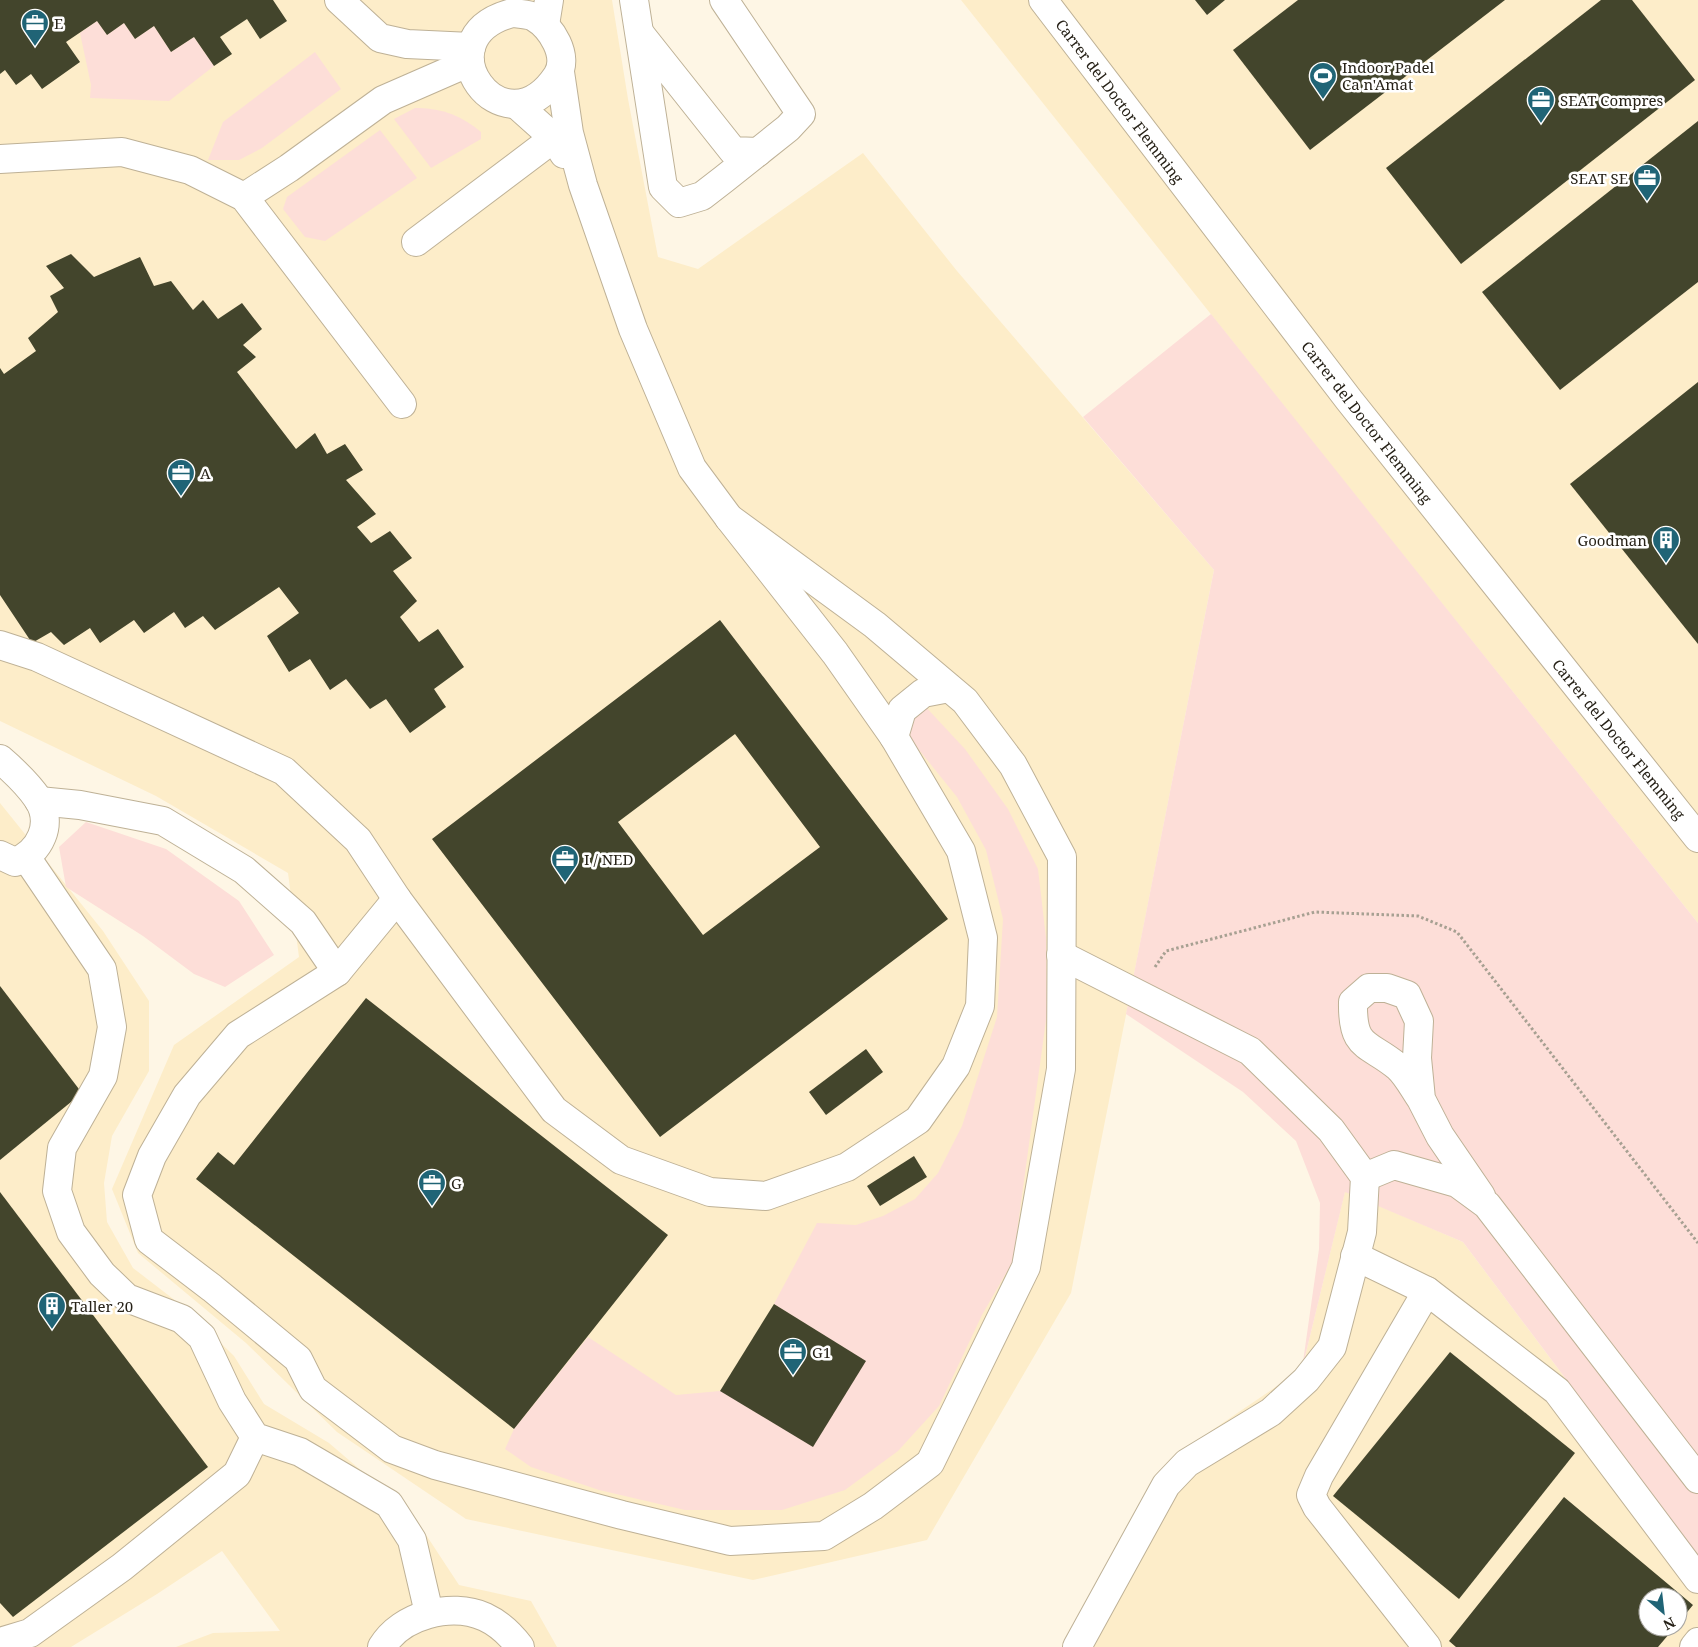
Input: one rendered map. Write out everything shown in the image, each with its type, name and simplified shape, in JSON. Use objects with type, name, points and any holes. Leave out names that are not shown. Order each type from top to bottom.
[{"type":"street","points":[[339,0],[380,38],[470,55]]},
{"type":"street","points":[[634,0],[663,187],[679,204],[702,196],[788,128],[801,114],[724,0]]},
{"type":"street","name":"Carrer del Doctor Flemming","points":[[1043,0],[1349,400],[1698,838]]},
{"type":"street","points":[[0,645],[37,657],[284,771],[358,840],[397,899],[554,1110],[621,1160],[710,1192],[766,1196],[847,1167],[918,1120],[956,1066],[980,1006],[983,938],[961,851],[894,736],[835,653],[692,468],[633,329],[583,185],[569,134],[560,72],[560,58],[547,12],[532,16],[495,8],[480,29],[470,55],[474,78],[484,92],[496,101],[516,104],[533,99],[549,89],[560,72]]},
{"type":"street","points":[[640,34],[733,151],[758,152]]},
{"type":"street","points":[[244,197],[290,168],[384,100],[470,55]]},
{"type":"street","points":[[516,104],[554,138],[583,185]]},
{"type":"street","points":[[416,242],[554,138]]},
{"type":"street","points":[[0,158],[122,152],[190,170],[244,197],[402,404]]},
{"type":"street","points":[[397,899],[337,972],[238,1035],[187,1094],[152,1156],[137,1196],[149,1240],[212,1288],[298,1359],[313,1389],[392,1448],[435,1465],[622,1516],[730,1541],[824,1536],[873,1506],[930,1463],[1026,1267],[1061,1069],[1062,857],[1013,765],[965,701],[874,625],[729,518]]},
{"type":"street","points":[[894,736],[902,710],[923,693],[949,688]]},
{"type":"street","points":[[0,759],[20,777],[39,800],[44,818],[44,834],[36,849],[13,856],[102,969],[112,1026],[103,1076],[62,1148],[57,1191],[71,1232],[102,1274],[127,1298],[182,1319],[202,1337],[232,1402],[255,1437],[300,1452],[389,1504],[412,1540],[429,1613]]},
{"type":"street","points":[[39,800],[80,805],[163,821],[251,876],[303,922],[337,972]]},
{"type":"street","points":[[1061,955],[1250,1051],[1331,1130],[1366,1177],[1362,1232],[1332,1347],[1306,1380],[1271,1412],[1188,1463],[1166,1485],[1076,1647]]},
{"type":"street","points":[[1422,1099],[1440,1136],[1487,1205],[1698,1479]]},
{"type":"street","points":[[1366,1177],[1394,1165],[1457,1183],[1487,1205]]},
{"type":"street","points":[[1355,1256],[1426,1292],[1557,1392],[1698,1579]]},
{"type":"street","points":[[1426,1292],[1319,1476],[1311,1495],[1317,1507],[1427,1647]]},
{"type":"street","points":[[0,1642],[30,1633],[122,1567],[237,1474],[255,1437]]},
{"type":"street","points":[[379,1646],[403,1625],[429,1613],[457,1611],[485,1617],[508,1632],[520,1647]]},
{"type":"street","points":[[1694,1647],[1698,1642]]},
{"type":"shaded area","points":[[0,0],[612,0],[628,99],[658,257],[698,269],[863,153],[957,271],[1214,570],[1071,1293],[927,1540],[753,1580],[466,1519],[337,1432],[246,1343],[138,1253],[112,1189],[174,1045],[299,957],[288,873],[156,796],[0,721]]},
{"type":"shaded area","points":[[961,0],[1698,0],[1698,923],[1299,425]]},
{"type":"shaded area","points":[[97,21],[107,35],[124,23],[135,39],[154,26],[171,52],[194,37],[214,66],[169,101],[90,98],[91,85],[80,33]]},
{"type":"shaded area","points":[[315,52],[341,89],[262,148],[239,160],[208,160],[223,122]]},
{"type":"shaded area","points":[[415,108],[433,109],[459,117],[481,132],[481,139],[431,168],[394,119]]},
{"type":"shaded area","points":[[380,130],[417,178],[325,241],[305,237],[283,209],[287,197]]},
{"type":"shaded area","points":[[1211,314],[1698,923],[1698,1555],[1463,1242],[1345,1192],[1302,1369],[1319,1249],[1320,1203],[1296,1141],[1243,1092],[1126,1014],[1214,570],[1083,417]]},
{"type":"shaded area","points":[[923,704],[965,749],[1008,809],[1038,869],[1046,938],[1047,1013],[1013,1261],[982,1315],[939,1406],[898,1451],[845,1490],[782,1510],[685,1510],[599,1490],[531,1467],[505,1449],[514,1429],[588,1337],[676,1395],[720,1391],[865,1361],[774,1304],[817,1223],[856,1225],[883,1216],[915,1199],[938,1173],[962,1126],[997,1017],[1003,919],[986,850],[957,797],[899,725]]},
{"type":"shaded area","points":[[0,803],[103,931],[149,1001],[149,1071],[112,1136],[104,1183],[107,1222],[133,1268],[185,1308],[234,1356],[264,1404],[329,1443],[413,1515],[459,1585],[531,1601],[557,1647],[176,1647],[213,1633],[280,1631],[222,1551],[71,1647],[0,1647]]},
{"type":"shaded area","points":[[86,822],[166,849],[239,901],[274,955],[225,987],[194,974],[143,936],[66,887],[59,847]]},
{"type":"shaded area","points":[[1345,1191],[1463,1242],[1698,1555],[1698,1647],[1064,1647],[1150,1484],[1208,1433],[1302,1369]]},
{"type":"building","name":"E","points":[[0,0],[273,0],[287,21],[260,39],[247,19],[220,37],[232,54],[214,66],[194,37],[171,52],[154,26],[135,39],[124,23],[107,35],[97,21],[66,42],[80,62],[42,89],[31,74],[16,85],[5,70],[0,74]]},
{"type":"building","points":[[1195,0],[1225,0],[1207,15]]},
{"type":"building","name":"Indoor Padel Ca n'Amat","points":[[1298,0],[1505,0],[1310,150],[1233,50]]},
{"type":"building","name":"SEAT Compres","points":[[1601,0],[1632,0],[1695,80],[1461,264],[1386,168]]},
{"type":"building","name":"SEAT SE","points":[[1698,121],[1698,282],[1560,390],[1482,292]]},
{"type":"building","name":"A","points":[[71,254],[94,277],[140,257],[154,286],[171,281],[193,310],[203,300],[218,319],[242,303],[262,329],[243,345],[256,357],[237,372],[296,449],[315,433],[327,454],[345,444],[363,470],[346,480],[376,514],[357,527],[371,543],[390,531],[412,558],[393,571],[417,601],[400,617],[419,642],[438,629],[464,667],[434,689],[446,707],[410,733],[386,699],[370,709],[346,679],[330,690],[310,659],[289,672],[267,636],[299,613],[279,587],[215,630],[203,616],[185,628],[174,612],[144,633],[134,620],[100,643],[90,628],[64,645],[51,632],[32,643],[0,595],[0,368],[4,374],[36,351],[28,338],[58,312],[50,296],[64,288],[46,266]]},
{"type":"building","name":"Goodman","points":[[1698,382],[1698,644],[1570,484]]},
{"type":"building","name":"I / NED","points":[[720,620],[948,919],[660,1137],[432,839]],"holes":[[[735,734],[820,847],[703,935],[618,822]]]},
{"type":"building","points":[[0,986],[82,1093],[0,1160]]},
{"type":"building","name":"G","points":[[366,998],[668,1235],[514,1429],[196,1179],[218,1152],[234,1165]]},
{"type":"building","points":[[866,1049],[883,1072],[826,1115],[809,1092]]},
{"type":"building","points":[[914,1156],[927,1177],[880,1206],[867,1186]]},
{"type":"building","name":"Taller 20","points":[[0,1192],[208,1467],[13,1617],[0,1603]]},
{"type":"building","name":"G1","points":[[774,1304],[866,1361],[813,1447],[720,1391]]},
{"type":"building","points":[[1450,1352],[1575,1453],[1459,1599],[1333,1496]]},
{"type":"building","points":[[1564,1497],[1672,1587],[1638,1587],[1638,1637],[1666,1637],[1658,1647],[1456,1647],[1449,1641]]},
{"type":"building","points":[[1688,1601],[1693,1605],[1688,1611]]},
{"type":"place","name":"E","points":[[35,47]]},
{"type":"place","name":"Indoor Padel Ca n'Amat","points":[[1323,100]]},
{"type":"place","name":"SEAT Compres","points":[[1541,124]]},
{"type":"place","name":"SEAT SE","points":[[1647,202]]},
{"type":"place","name":"A","points":[[181,497]]},
{"type":"place","name":"Goodman","points":[[1666,564]]},
{"type":"place","name":"I / NED","points":[[565,883]]},
{"type":"place","name":"G","points":[[432,1207]]},
{"type":"place","name":"Taller 20","points":[[52,1330]]},
{"type":"place","name":"G1","points":[[793,1376]]}]
